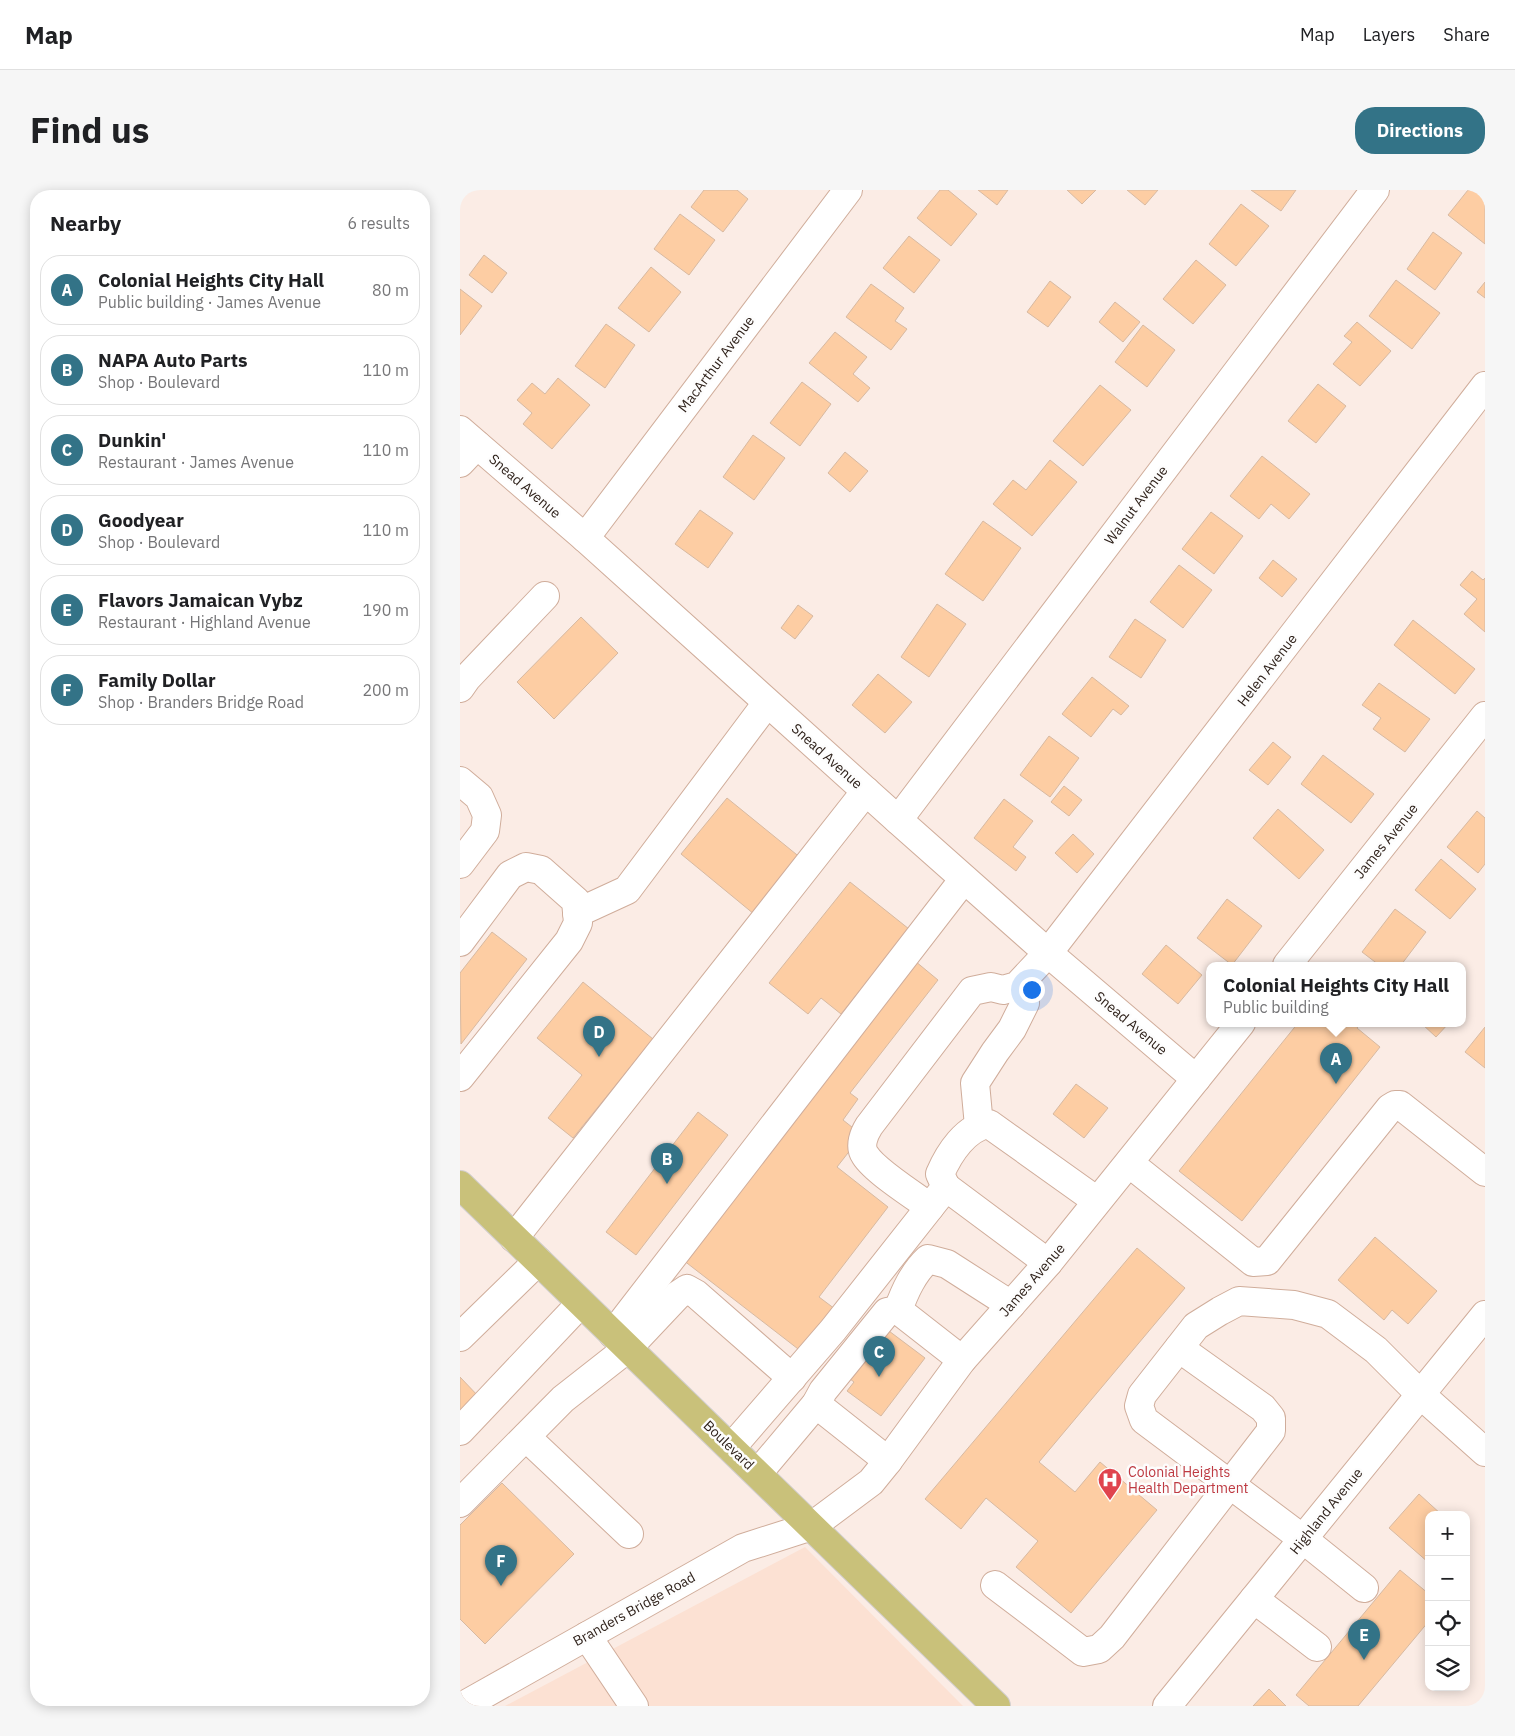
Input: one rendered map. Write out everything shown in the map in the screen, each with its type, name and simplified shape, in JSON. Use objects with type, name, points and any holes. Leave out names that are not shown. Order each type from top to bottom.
[{"type":"main road","name":"Boulevard","points":[[460,1185],[996,1706]]},
{"type":"street","name":"MacArthur Avenue","points":[[585,538],[848,190]]},
{"type":"street","name":"Walnut Avenue","points":[[898,820],[1375,190]]},
{"type":"street","name":"Helen Avenue","points":[[1017,986],[1048,953],[1485,386]]},
{"type":"street","name":"Snead Avenue","points":[[466,446],[585,538],[964,879],[1196,1079]]},
{"type":"street","points":[[460,688],[467,678],[545,596]]},
{"type":"street","points":[[577,913],[627,890],[768,703]]},
{"type":"street","name":"James Avenue","points":[[1289,962],[1485,716]]},
{"type":"street","points":[[460,781],[479,797],[487,815],[485,831],[460,864]]},
{"type":"street","points":[[514,1238],[866,791]]},
{"type":"street","points":[[460,942],[510,875],[526,867],[541,870],[576,901],[578,923],[569,941],[460,1077]]},
{"type":"street","points":[[460,1503],[620,1341],[964,879]]},
{"type":"street","points":[[979,1126],[975,1083],[1012,1030],[1026,1003],[1017,986],[1003,990],[991,987],[972,991],[869,1126],[862,1139],[864,1155],[882,1172],[938,1197],[1048,1263]]},
{"type":"street","name":"James Avenue","points":[[812,1526],[871,1482],[962,1360],[1048,1263],[1238,1027]]},
{"type":"street","points":[[1129,1162],[1253,1262],[1267,1261],[1390,1108],[1395,1105],[1400,1105],[1485,1172]]},
{"type":"street","points":[[731,1448],[833,1330],[938,1197],[940,1174],[946,1160],[969,1133],[979,1126],[989,1124],[1097,1202]]},
{"type":"street","points":[[898,1310],[910,1283],[928,1259],[947,1264],[1011,1305]]},
{"type":"street","points":[[460,1337],[538,1261]]},
{"type":"street","points":[[620,1341],[687,1289],[696,1294],[792,1378]]},
{"type":"street","points":[[1364,1588],[1303,1539],[1144,1420],[1138,1406],[1142,1395],[1196,1326],[1239,1301],[1294,1305],[1328,1314],[1376,1350],[1420,1394],[1485,1452]]},
{"type":"street","points":[[460,1431],[581,1303]]},
{"type":"street","points":[[758,1473],[816,1404],[823,1392],[887,1312],[898,1310],[962,1360]]},
{"type":"street","name":"Highland Avenue","points":[[1167,1706],[1485,1316]]},
{"type":"street","points":[[995,1585],[1083,1652],[1099,1649],[1112,1637],[1271,1431],[1271,1418],[1263,1408],[1179,1348]]},
{"type":"street","points":[[816,1404],[888,1461]]},
{"type":"street","points":[[526,1437],[629,1534]]},
{"type":"street","name":"Branders Bridge Road","points":[[462,1705],[743,1548],[812,1526]]},
{"type":"street","points":[[1254,1599],[1316,1648]]},
{"type":"street","points":[[588,1636],[634,1706]]},
{"type":"shaded area","points":[[805,1547],[963,1706],[505,1706]]},
{"type":"building","points":[[704,190],[737,190],[748,199],[723,232],[691,207]]},
{"type":"building","points":[[940,190],[948,190],[977,214],[951,246],[917,218]]},
{"type":"building","points":[[978,190],[1008,190],[997,205]]},
{"type":"building","points":[[1067,190],[1096,190],[1082,204]]},
{"type":"building","points":[[1127,190],[1158,190],[1145,205]]},
{"type":"building","points":[[1251,190],[1296,190],[1281,211]]},
{"type":"building","points":[[1468,190],[1485,190],[1485,244],[1448,215]]},
{"type":"building","points":[[1241,204],[1269,226],[1236,266],[1209,244]]},
{"type":"building","points":[[680,214],[715,240],[689,275],[654,249]]},
{"type":"building","points":[[1433,232],[1462,253],[1435,290],[1407,269]]},
{"type":"building","points":[[909,236],[940,260],[914,293],[883,268]]},
{"type":"building","points":[[484,255],[507,273],[492,293],[469,275]]},
{"type":"building","points":[[1196,260],[1226,285],[1193,324],[1163,299]]},
{"type":"building","points":[[651,267],[681,292],[649,332],[618,308]]},
{"type":"building","points":[[1396,280],[1440,313],[1412,349],[1369,316]]},
{"type":"building","points":[[1050,281],[1071,297],[1048,327],[1027,312]]},
{"type":"building","points":[[1485,282],[1485,298],[1477,292]]},
{"type":"building","points":[[871,284],[904,308],[895,321],[907,329],[891,350],[846,317]]},
{"type":"building","points":[[460,289],[482,306],[460,335]]},
{"type":"building","points":[[1115,302],[1140,322],[1123,342],[1099,322]]},
{"type":"building","points":[[1357,322],[1391,351],[1360,386],[1333,364],[1352,342],[1344,336]]},
{"type":"building","points":[[606,324],[635,345],[605,388],[575,366]]},
{"type":"building","points":[[1143,325],[1175,350],[1147,387],[1115,362]]},
{"type":"building","points":[[835,332],[867,357],[853,374],[870,388],[858,402],[809,363]]},
{"type":"building","points":[[558,378],[590,405],[552,449],[523,424],[532,413],[517,400],[532,383],[545,394]]},
{"type":"building","points":[[802,382],[831,404],[800,446],[770,423]]},
{"type":"building","points":[[1318,384],[1346,406],[1316,443],[1288,421]]},
{"type":"building","points":[[1100,385],[1131,410],[1083,466],[1053,441]]},
{"type":"building","points":[[753,435],[785,458],[754,500],[723,477]]},
{"type":"building","points":[[845,452],[868,471],[850,492],[828,473]]},
{"type":"building","points":[[1262,456],[1310,494],[1289,519],[1271,504],[1259,519],[1230,496]]},
{"type":"building","points":[[1050,460],[1077,482],[1032,536],[993,504],[1013,480],[1026,490]]},
{"type":"building","points":[[700,510],[733,533],[708,568],[675,544]]},
{"type":"building","points":[[1211,512],[1243,536],[1214,574],[1182,549]]},
{"type":"building","points":[[983,521],[1021,548],[983,601],[945,574]]},
{"type":"building","points":[[1273,560],[1297,579],[1282,597],[1259,578]]},
{"type":"building","points":[[1179,565],[1212,590],[1183,628],[1150,602]]},
{"type":"building","points":[[1472,571],[1483,580],[1485,578],[1485,632],[1464,614],[1477,599],[1460,585]]},
{"type":"building","points":[[937,604],[966,624],[929,677],[901,657]]},
{"type":"building","points":[[798,605],[813,616],[795,639],[781,628]]},
{"type":"building","points":[[581,617],[618,653],[554,719],[517,682]]},
{"type":"building","points":[[1135,619],[1166,640],[1141,678],[1109,657]]},
{"type":"building","points":[[1413,620],[1475,669],[1455,694],[1394,645]]},
{"type":"building","points":[[878,674],[912,702],[885,733],[852,705]]},
{"type":"building","points":[[1092,677],[1129,706],[1121,715],[1113,709],[1091,737],[1062,714]]},
{"type":"building","points":[[1379,683],[1430,719],[1405,752],[1373,729],[1381,718],[1362,705]]},
{"type":"building","points":[[1049,736],[1079,758],[1050,797],[1020,775]]},
{"type":"building","points":[[1273,742],[1291,757],[1268,785],[1249,770]]},
{"type":"building","points":[[1323,755],[1374,794],[1351,823],[1301,784]]},
{"type":"building","points":[[1064,786],[1082,800],[1069,816],[1051,802]]},
{"type":"building","points":[[727,798],[807,863],[760,919],[681,854]]},
{"type":"building","points":[[1004,799],[1033,821],[1013,847],[1026,857],[1016,871],[974,838]]},
{"type":"building","points":[[1278,809],[1324,850],[1299,879],[1253,838]]},
{"type":"building","points":[[1477,811],[1485,818],[1485,864],[1478,873],[1447,847]]},
{"type":"building","points":[[1073,834],[1094,854],[1077,873],[1055,853]]},
{"type":"building","points":[[1441,859],[1476,889],[1450,919],[1415,890]]},
{"type":"building","points":[[850,882],[909,929],[841,1014],[821,998],[808,1014],[769,983]]},
{"type":"building","points":[[1227,899],[1262,926],[1234,962],[1228,962],[1197,938]]},
{"type":"building","points":[[1395,909],[1426,932],[1403,962],[1375,962],[1362,952]]},
{"type":"building","points":[[492,932],[527,959],[461,1044],[460,973]]},
{"type":"building","points":[[1166,945],[1202,975],[1178,1004],[1142,974]]},
{"type":"building","points":[[915,961],[938,980],[850,1093],[858,1099],[843,1120],[862,1135],[837,1167],[888,1207],[819,1297],[835,1309],[802,1352],[683,1260]]},
{"type":"building","points":[[583,982],[653,1039],[573,1138],[548,1118],[582,1075],[537,1038]]},
{"type":"building","points":[[1295,1027],[1358,1027],[1380,1047],[1242,1221],[1179,1171]]},
{"type":"building","points":[[1425,1027],[1445,1027],[1436,1037]]},
{"type":"building","points":[[1485,1027],[1485,1068],[1465,1052]]},
{"type":"building","points":[[1076,1084],[1108,1108],[1084,1138],[1053,1114]]},
{"type":"building","points":[[698,1112],[728,1135],[636,1255],[606,1232]]},
{"type":"building","points":[[1375,1237],[1437,1291],[1408,1324],[1392,1310],[1384,1320],[1338,1280]]},
{"type":"building","points":[[1137,1248],[1185,1288],[1039,1462],[1075,1492],[1100,1462],[1157,1510],[1071,1613],[1016,1567],[1038,1541],[986,1498],[961,1529],[925,1499]]},
{"type":"building","points":[[889,1331],[925,1358],[881,1416],[847,1391],[854,1382],[841,1372],[858,1352],[869,1360]]},
{"type":"building","points":[[460,1377],[480,1398],[460,1418]]},
{"type":"building","points":[[502,1483],[574,1554],[485,1644],[460,1619],[460,1525]]},
{"type":"building","points":[[1419,1494],[1438,1511],[1425,1511],[1425,1560],[1389,1528]]},
{"type":"building","points":[[1400,1570],[1425,1591],[1425,1626],[1358,1706],[1309,1706],[1296,1695]]},
{"type":"building","points":[[1269,1689],[1286,1706],[1253,1706]]},
{"type":"place","name":"Goodyear","points":[[599,1057]]},
{"type":"place","name":"Colonial Heights City Hall","points":[[1336,1084]]},
{"type":"place","name":"NAPA Auto Parts","points":[[667,1184]]},
{"type":"place","name":"Dunkin'","points":[[879,1377]]},
{"type":"place","name":"Colonial Heights Health Department","points":[[1110,1501]]},
{"type":"place","name":"Family Dollar","points":[[501,1586]]},
{"type":"place","name":"Flavors Jamaican Vybz","points":[[1364,1660]]}]
